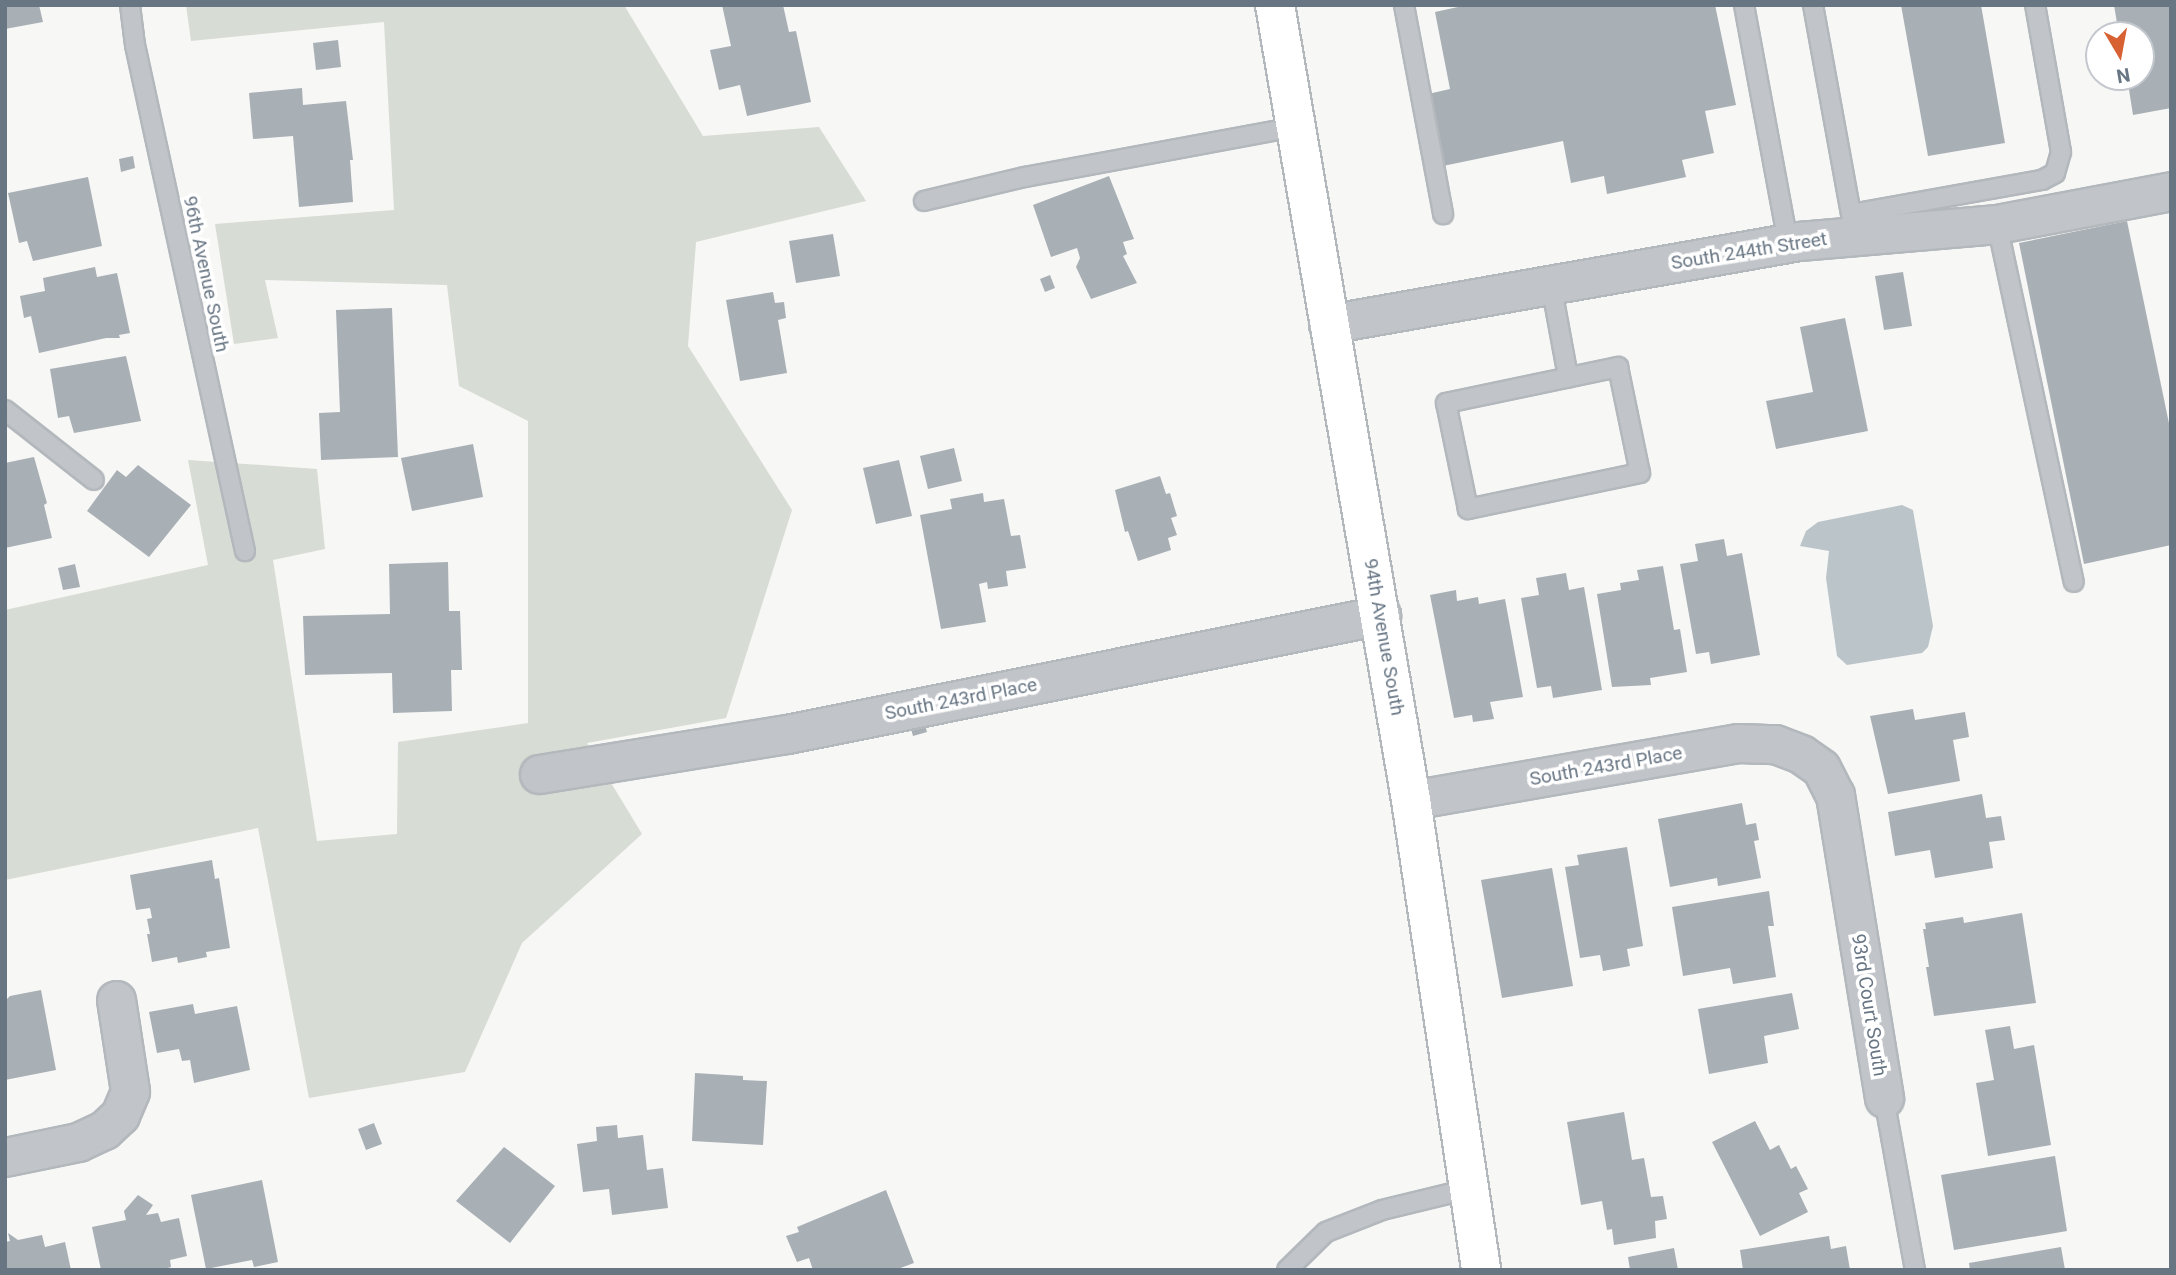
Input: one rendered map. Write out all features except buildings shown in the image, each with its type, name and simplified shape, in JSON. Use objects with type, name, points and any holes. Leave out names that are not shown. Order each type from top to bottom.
[{"type":"street","name":"94th Avenue South","points":[[1275,5],[1411,800],[1480,1270]]},
{"type":"street","name":"South 244th Street","points":[[1328,324],[1788,243],[1853,225],[1997,224],[2171,191]]},
{"type":"street","name":"South 243rd Place","points":[[539,774],[787,734],[1381,615]]},
{"type":"street","name":"South 243rd Place","points":[[1411,800],[1738,743],[1775,744],[1801,754]]},
{"type":"street","name":"93rd Court South","points":[[1801,754],[1821,768],[1835,795],[1884,1098]]},
{"type":"street","points":[[5,1157],[78,1142],[104,1130],[120,1115],[130,1091],[116,1000]]},
{"type":"lane","name":"96th Avenue South","points":[[130,5],[135,45],[245,551]]},
{"type":"lane","points":[[1404,5],[1443,214]]},
{"type":"lane","points":[[1744,5],[1788,243]]},
{"type":"lane","points":[[1813,5],[1853,225],[2042,180],[2055,173],[2061,152],[2035,5]]},
{"type":"lane","points":[[924,201],[1026,177],[1295,127]]},
{"type":"lane","points":[[1997,224],[2074,582]]},
{"type":"lane","points":[[1551,284],[1568,377]]},
{"type":"lane","points":[[1618,367],[1640,473],[1468,509],[1446,403],[1568,377],[1618,367]]},
{"type":"lane","points":[[5,410],[94,480]]},
{"type":"lane","name":"93rd Court South","points":[[1884,1098],[1915,1270]]},
{"type":"lane","points":[[1287,1270],[1326,1232],[1382,1210],[1468,1189]]},
{"type":"shaded area","points":[[186,5],[624,5],[703,136],[819,127],[866,201],[696,242],[688,346],[792,510],[726,718],[587,743],[642,834],[522,943],[465,1072],[309,1098],[258,828],[5,880],[5,610],[208,565],[188,460],[317,469],[325,549],[273,560],[317,841],[397,834],[398,742],[528,723],[528,421],[459,386],[447,285],[265,280],[278,338],[234,344],[215,224],[394,210],[384,22],[191,41]]},
{"type":"shaded area","points":[[1902,505],[1913,510],[1933,626],[1928,647],[1922,653],[1847,665],[1837,656],[1826,578],[1829,551],[1800,546],[1806,531],[1818,522]]}]
